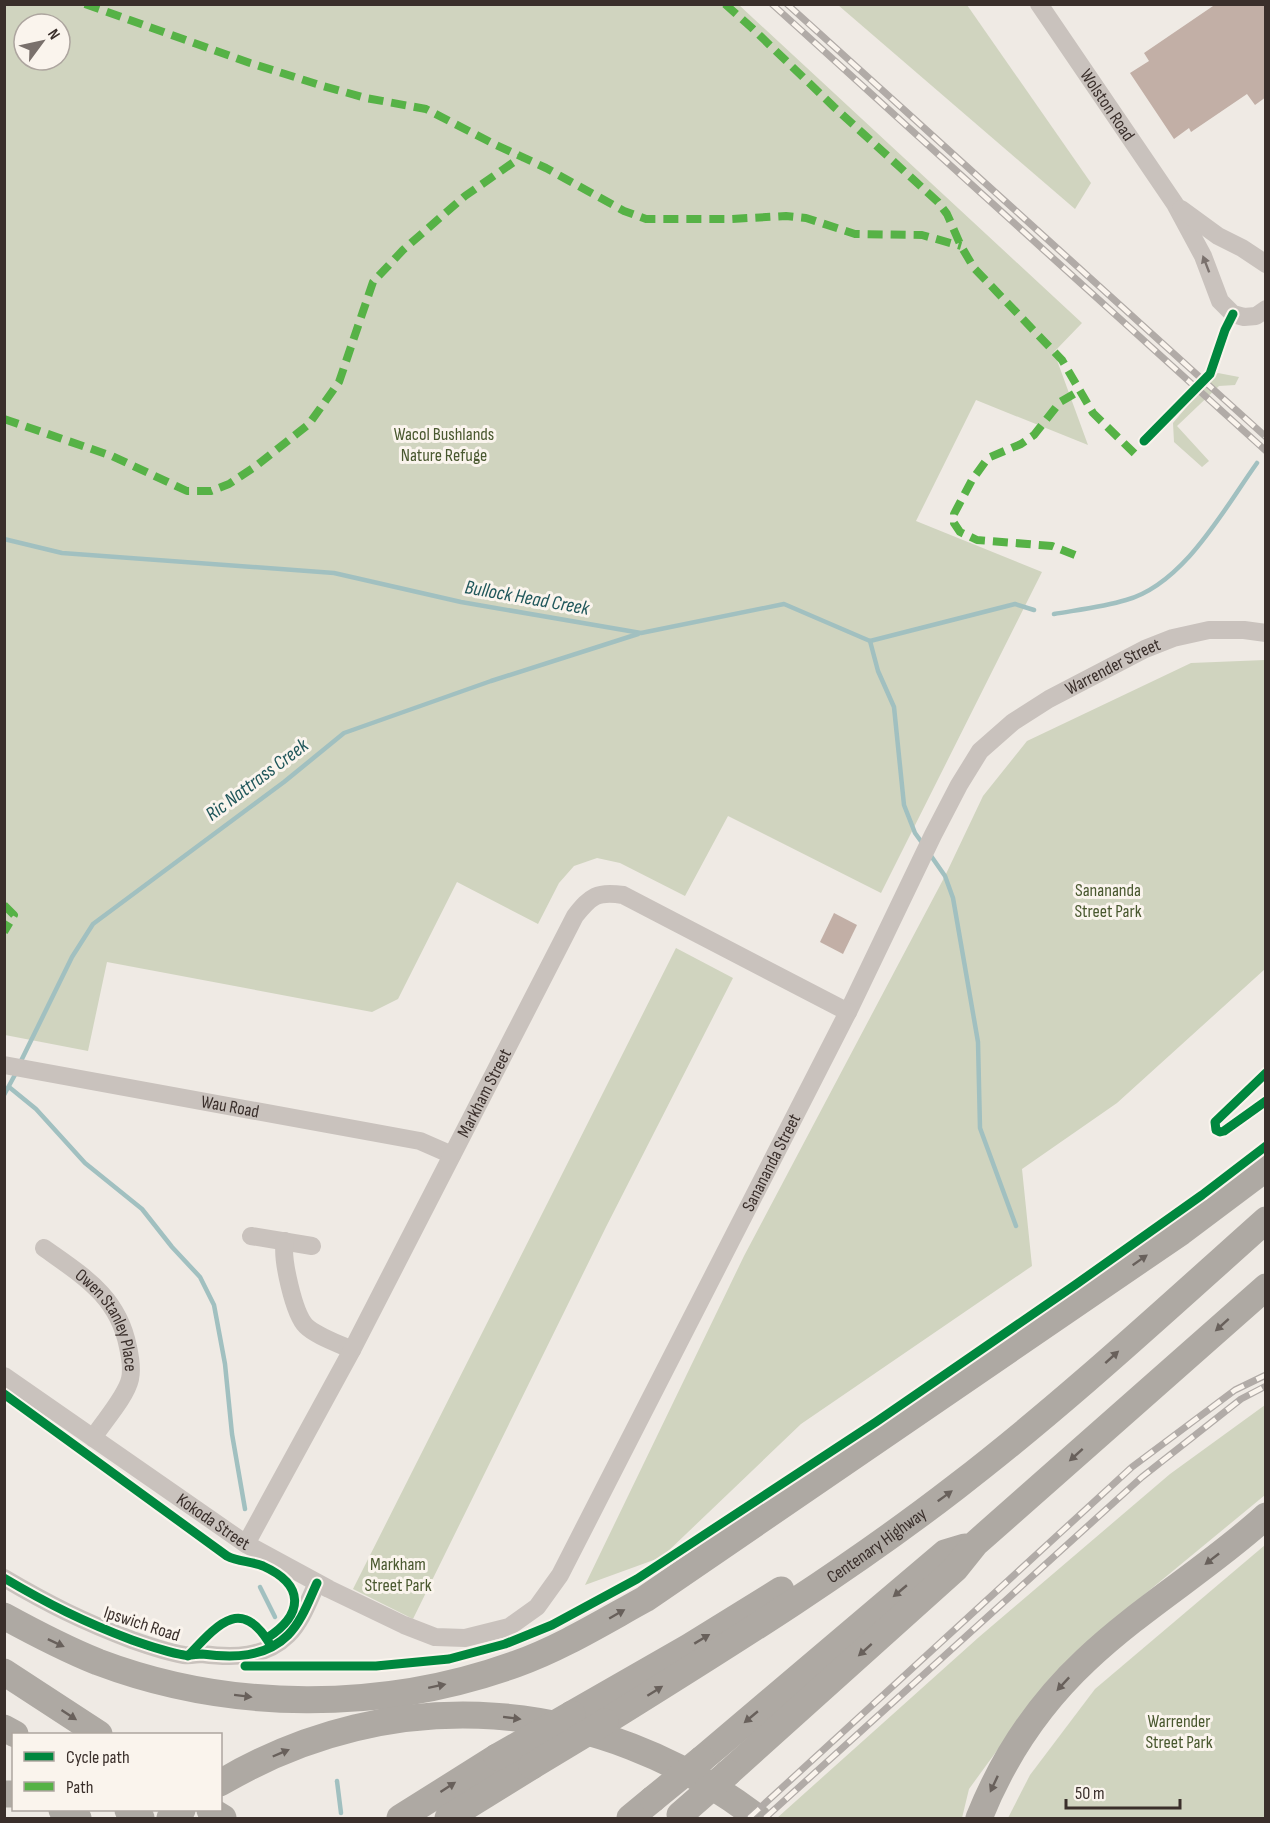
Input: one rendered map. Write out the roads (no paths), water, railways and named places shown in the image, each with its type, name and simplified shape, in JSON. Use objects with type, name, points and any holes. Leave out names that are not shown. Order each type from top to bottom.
[{"type":"highway","points":[[4,1616],[36,1634],[99,1662],[156,1680],[244,1696],[314,1700],[398,1694],[440,1686],[515,1664],[567,1642],[645,1599],[1181,1232],[1266,1168]]},
{"type":"highway","name":"Centenary Highway","points":[[448,1818],[758,1627],[956,1487],[1060,1403],[1266,1220]]},
{"type":"highway","points":[[678,1816],[955,1569],[975,1544],[1266,1287]]},
{"type":"highway","points":[[979,1818],[1011,1751],[1059,1686],[1111,1638],[1266,1516]]},
{"type":"highway","points":[[630,1818],[945,1554],[975,1544]]},
{"type":"highway","points":[[400,1818],[497,1757],[689,1647],[832,1560],[863,1554]]},
{"type":"highway","points":[[4,1672],[97,1733]]},
{"type":"highway","points":[[224,1781],[295,1746],[358,1727],[427,1715],[488,1715],[571,1728],[633,1746],[705,1782],[758,1818]]},
{"type":"street","name":"Wolston Road","points":[[1039,4],[1174,204],[1203,256],[1220,301],[1233,314],[1244,317],[1256,316],[1266,309]]},
{"type":"street","name":"Wolston Road","points":[[1174,204],[1218,236],[1266,264]]},
{"type":"street","name":"Warrender Street","points":[[980,751],[1013,722],[1049,699],[1145,649],[1173,638],[1209,630],[1244,630],[1266,633]]},
{"type":"street","name":"Sanananda Street","points":[[560,1575],[848,1012],[933,835],[980,751]]},
{"type":"street","name":"Markham Street","points":[[246,1544],[352,1350],[575,916],[589,898],[606,892],[623,895],[848,1012]]},
{"type":"street","name":"Wau Road","points":[[4,1065],[420,1141],[452,1155]]},
{"type":"street","points":[[251,1236],[312,1246]]},
{"type":"street","points":[[285,1241],[283,1257],[286,1271],[303,1321],[311,1330],[352,1350]]},
{"type":"street","name":"Owen Stanley Place","points":[[44,1248],[91,1282],[111,1303],[125,1332],[130,1356],[130,1380],[93,1438]]},
{"type":"street","name":"Kokoda Street","points":[[4,1376],[246,1544],[323,1586],[404,1625],[435,1637],[465,1638],[509,1627],[537,1607],[560,1575]]},
{"type":"street","name":"Ipswich Road","points":[[4,1578],[54,1607],[98,1627],[150,1646],[188,1656],[200,1654],[222,1657],[244,1656],[272,1647],[288,1635],[323,1586]]},
{"type":"waterway","name":"Bullock Head Creek","points":[[1054,614],[1126,600],[1147,591],[1166,578],[1201,543],[1257,463]]},
{"type":"waterway","name":"Bullock Head Creek","points":[[4,539],[62,553],[334,573],[461,602],[641,633],[784,604],[870,641],[1015,604],[1034,610]]},
{"type":"waterway","name":"Ric Nattrass Creek","points":[[20,1063],[72,957],[93,924],[284,782],[344,733],[491,681],[638,634]]},
{"type":"waterway","points":[[870,641],[878,671],[894,707],[904,805],[915,833],[923,844]]},
{"type":"waterway","points":[[929,853],[945,876],[953,898],[978,1042],[980,1128],[1016,1226]]},
{"type":"waterway","name":"Ric Nattrass Creek","points":[[4,1095],[17,1071]]},
{"type":"waterway","points":[[9,1087],[36,1109],[85,1163],[142,1209],[172,1247],[200,1277],[214,1305],[225,1364],[232,1434],[245,1509]]},
{"type":"waterway","points":[[260,1587],[275,1617]]},
{"type":"waterway","points":[[337,1781],[341,1813]]},
{"type":"railway","points":[[772,4],[1266,451]]},
{"type":"railway","points":[[787,4],[1266,437]]},
{"type":"railway","points":[[749,1818],[1132,1467],[1235,1390],[1266,1375]]},
{"type":"railway","points":[[765,1818],[1142,1477],[1241,1399],[1266,1386]]},
{"type":"park label","name":"Wacol Bushlands Nature Refuge","points":[[444,444]]},
{"type":"park label","name":"Sanananda Street Park","points":[[1108,900]]},
{"type":"park label","name":"Markham Street Park","points":[[398,1574]]},
{"type":"park label","name":"Warrender Street Park","points":[[1179,1731]]}]
